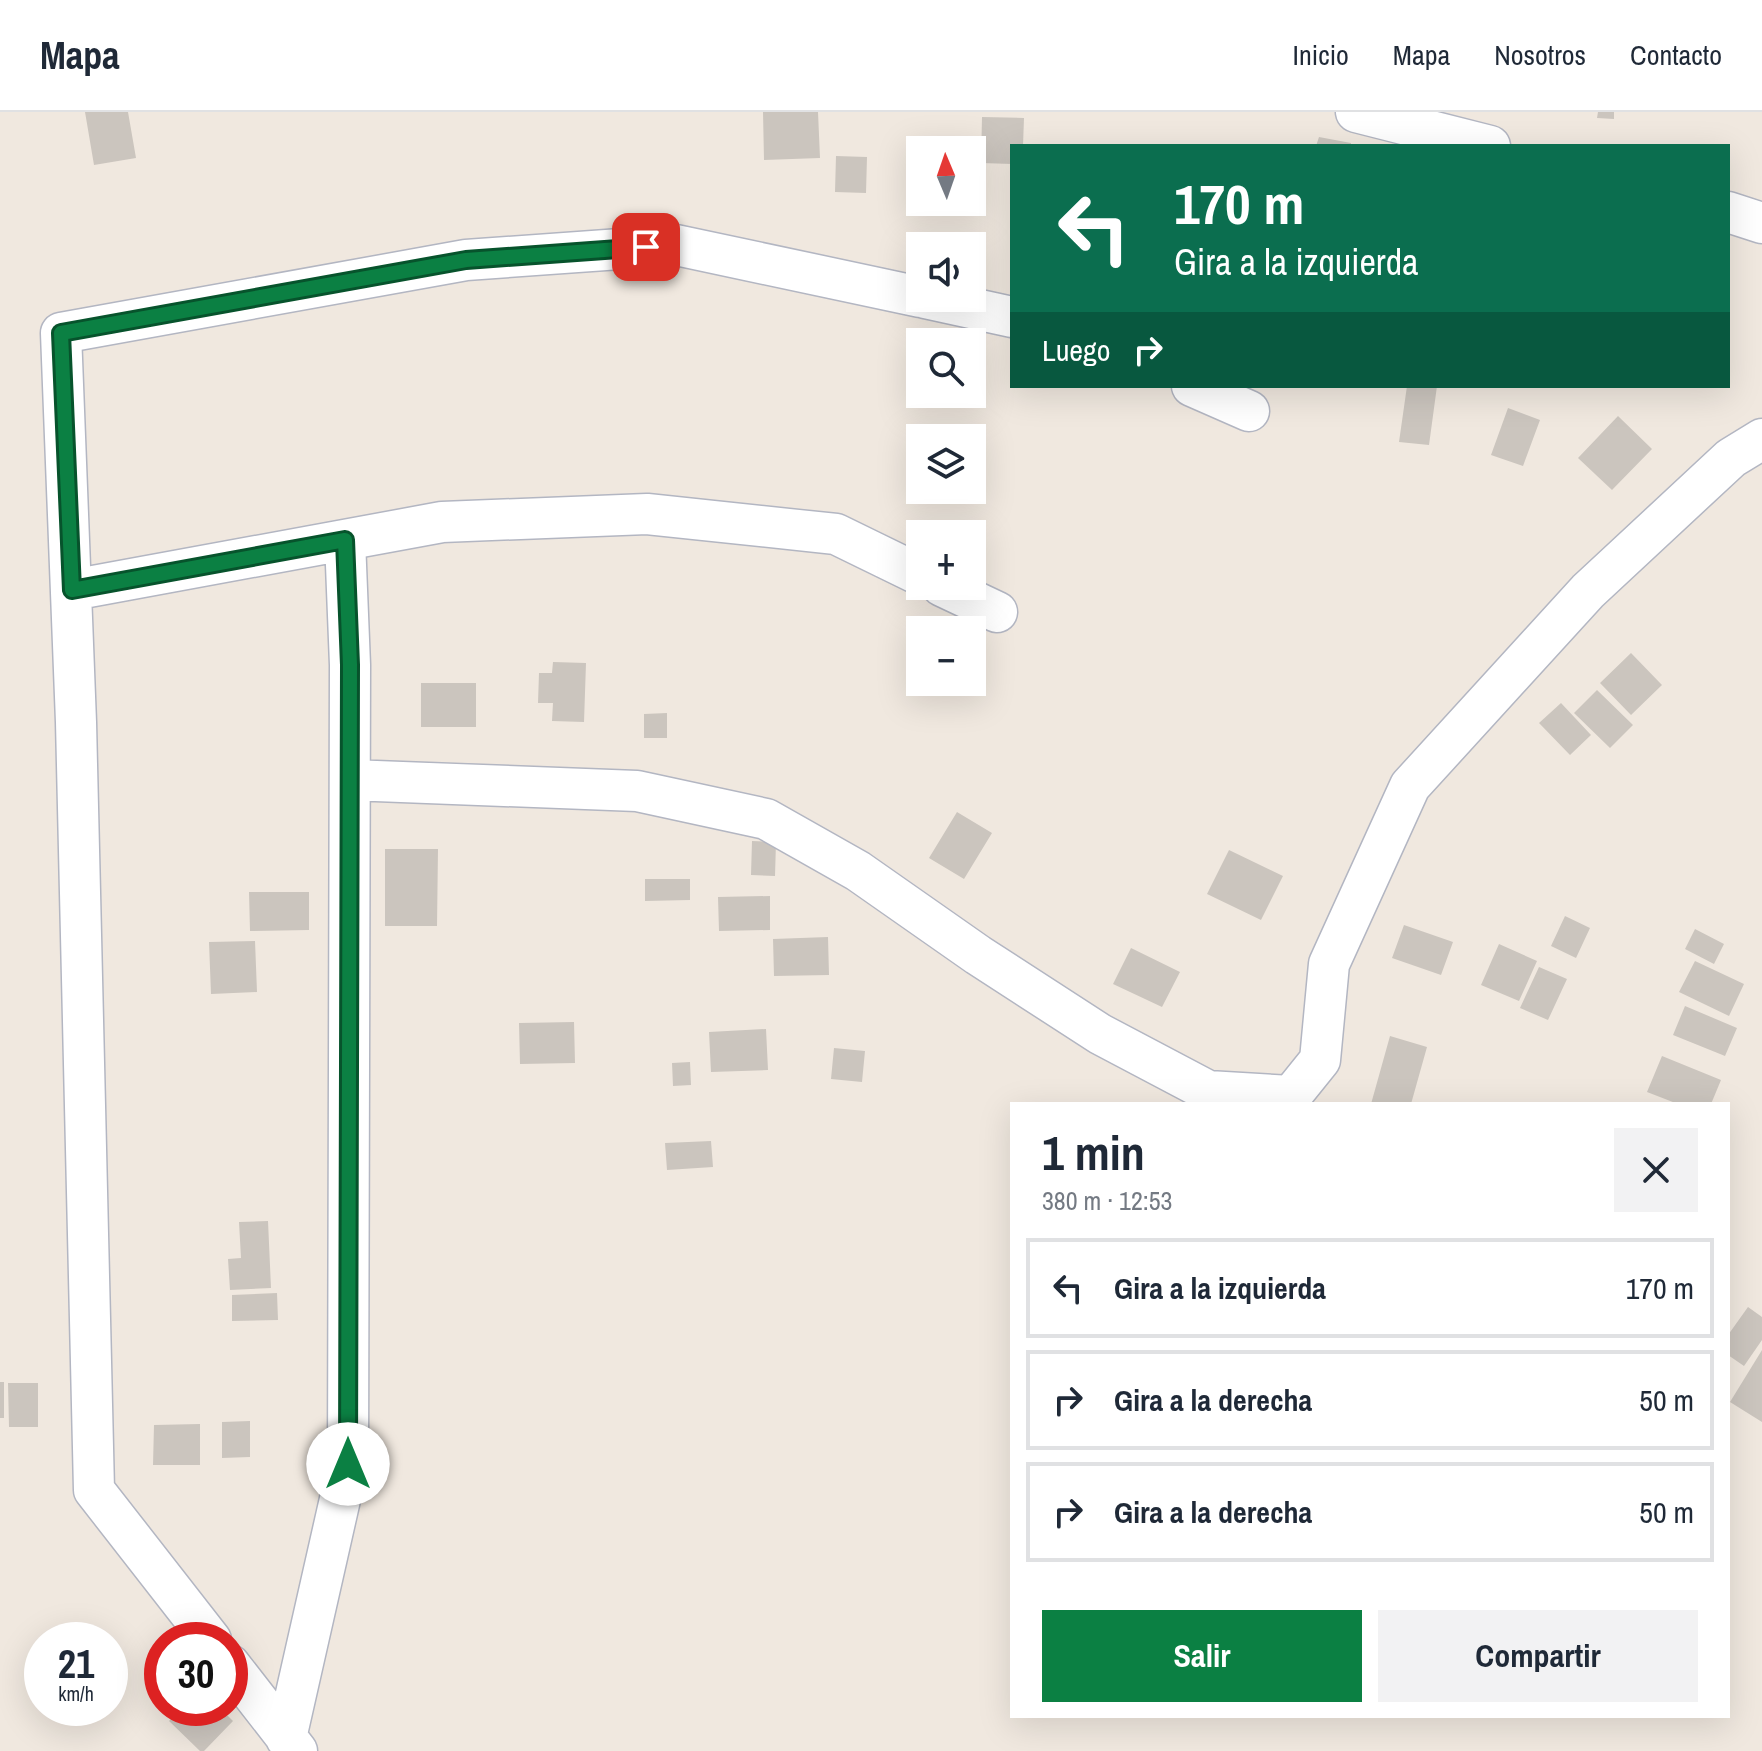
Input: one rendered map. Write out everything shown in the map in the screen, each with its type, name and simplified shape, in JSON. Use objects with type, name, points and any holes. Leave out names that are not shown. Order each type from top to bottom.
[{"type":"street","points":[[1356,112],[1482,144]]},
{"type":"street","points":[[1730,213],[1762,223]]},
{"type":"street","points":[[197,1622],[94,1490],[72,590],[61,333],[466,260],[676,245],[906,295]]},
{"type":"street","points":[[986,312],[1010,317]]},
{"type":"street","points":[[1197,388],[1249,411]]},
{"type":"street","points":[[350,780],[637,791],[766,819],[858,871],[978,955],[1100,1034],[1208,1091],[1291,1096],[1320,1060],[1329,964],[1410,786],[1588,591],[1731,458],[1762,439]]},
{"type":"street","points":[[72,590],[442,522],[647,514],[836,534],[906,568]]},
{"type":"street","points":[[292,1744],[348,1464],[350,665],[345,540]]},
{"type":"street","points":[[972,600],[997,612]]},
{"type":"street","points":[[248,1688],[292,1744]]},
{"type":"building","points":[[85,112],[128,112],[136,158],[94,165]]},
{"type":"building","points":[[763,112],[818,112],[820,158],[764,160]]},
{"type":"building","points":[[1598,112],[1614,112],[1614,119],[1597,118]]},
{"type":"building","points":[[982,117],[1024,118],[1023,144],[1010,144],[1010,164],[986,163]]},
{"type":"building","points":[[1319,137],[1351,143],[1351,144],[1317,144]]},
{"type":"building","points":[[836,156],[867,157],[866,193],[835,192]]},
{"type":"building","points":[[1407,388],[1437,388],[1429,445],[1399,442]]},
{"type":"building","points":[[1508,408],[1540,420],[1523,466],[1491,455]]},
{"type":"building","points":[[1618,416],[1652,449],[1612,490],[1578,458]]},
{"type":"building","points":[[1631,653],[1662,685],[1631,715],[1600,683]]},
{"type":"building","points":[[553,662],[586,663],[584,722],[552,721],[553,703],[538,703],[539,673],[552,673]]},
{"type":"building","points":[[421,683],[476,683],[476,727],[421,727]]},
{"type":"building","points":[[1597,690],[1633,725],[1610,748],[1574,713]]},
{"type":"building","points":[[1561,703],[1591,735],[1570,755],[1539,723]]},
{"type":"building","points":[[667,713],[667,738],[644,738],[644,714]]},
{"type":"building","points":[[957,812],[992,833],[964,879],[929,858]]},
{"type":"building","points":[[752,841],[776,842],[775,876],[751,875]]},
{"type":"building","points":[[385,849],[438,849],[437,926],[385,926]]},
{"type":"building","points":[[1229,850],[1283,876],[1261,920],[1207,894]]},
{"type":"building","points":[[645,879],[690,879],[690,900],[645,901]]},
{"type":"building","points":[[249,892],[309,892],[309,930],[250,931]]},
{"type":"building","points":[[770,896],[770,930],[719,931],[718,897]]},
{"type":"building","points":[[1565,916],[1590,928],[1576,958],[1551,946]]},
{"type":"building","points":[[1404,925],[1453,942],[1441,975],[1392,958]]},
{"type":"building","points":[[1695,929],[1724,944],[1714,964],[1685,949]]},
{"type":"building","points":[[828,937],[829,975],[774,976],[773,939]]},
{"type":"building","points":[[255,941],[257,992],[211,994],[209,942]]},
{"type":"building","points":[[1499,944],[1537,961],[1519,1001],[1481,985]]},
{"type":"building","points":[[1131,948],[1180,972],[1162,1007],[1113,984]]},
{"type":"building","points":[[1695,961],[1744,984],[1729,1016],[1679,992]]},
{"type":"building","points":[[1539,967],[1567,979],[1548,1020],[1520,1008]]},
{"type":"building","points":[[1685,1006],[1737,1028],[1725,1056],[1673,1035]]},
{"type":"building","points":[[574,1022],[575,1063],[520,1064],[519,1023]]},
{"type":"building","points":[[766,1029],[768,1070],[711,1072],[709,1032]]},
{"type":"building","points":[[1390,1036],[1427,1047],[1412,1102],[1372,1102]]},
{"type":"building","points":[[834,1048],[865,1051],[862,1082],[831,1079]]},
{"type":"building","points":[[1662,1056],[1721,1080],[1712,1102],[1673,1102],[1647,1092]]},
{"type":"building","points":[[690,1062],[691,1085],[673,1086],[672,1063]]},
{"type":"building","points":[[711,1141],[713,1167],[667,1170],[665,1143]]},
{"type":"building","points":[[268,1221],[271,1288],[230,1290],[228,1259],[241,1258],[239,1222]]},
{"type":"building","points":[[277,1293],[278,1320],[232,1321],[232,1295]]},
{"type":"building","points":[[1748,1307],[1762,1317],[1762,1340],[1744,1366],[1730,1356],[1730,1332]]},
{"type":"building","points":[[1762,1350],[1762,1422],[1730,1402]]},
{"type":"building","points":[[0,1382],[4,1382],[4,1418],[0,1418]]},
{"type":"building","points":[[8,1383],[38,1383],[38,1427],[9,1427]]},
{"type":"building","points":[[250,1421],[250,1457],[222,1458],[222,1422]]},
{"type":"building","points":[[200,1424],[200,1465],[153,1465],[154,1425]]},
{"type":"building","points":[[174,1726],[228,1726],[204,1751],[200,1751]]},
{"type":"route","points":[[348,1464],[350,665],[345,540],[72,590],[61,333],[466,260],[646,247]]}]
